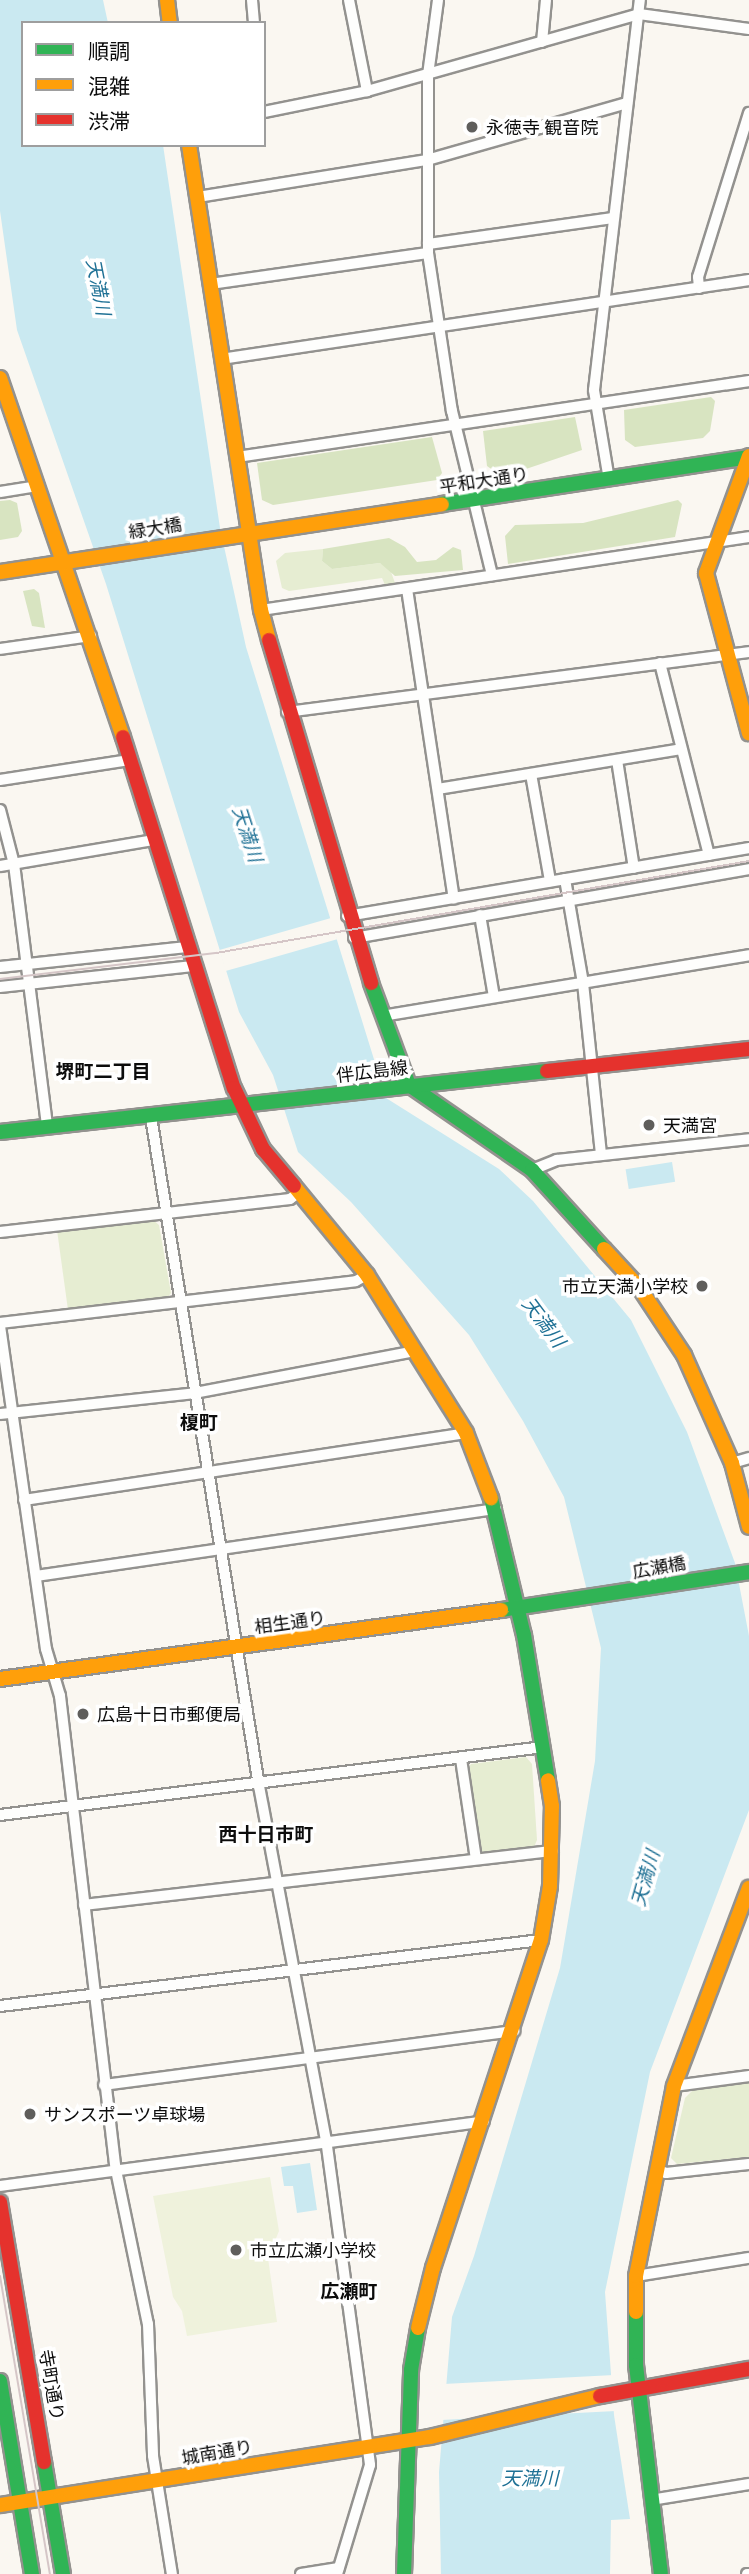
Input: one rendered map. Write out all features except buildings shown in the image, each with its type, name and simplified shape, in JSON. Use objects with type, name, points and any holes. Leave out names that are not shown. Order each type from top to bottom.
[{"type":"main road","points":[[167,0],[170,21]]},
{"type":"main road","points":[[189,147],[247,534],[261,610],[287,712],[354,938],[409,1085],[532,1170],[599,1240],[660,1316],[684,1355],[732,1463],[749,1527]]},
{"type":"main road","points":[[0,378],[91,636],[193,966],[243,1107],[263,1149],[367,1275],[466,1433],[496,1509],[519,1609],[544,1747],[553,1851],[541,1940],[514,2031],[425,2297],[411,2370],[404,2574]]},
{"type":"main road","points":[[749,457],[715,542],[706,573],[749,733]]},
{"type":"main road","name":"平和大通り","points":[[224,537],[474,502],[749,457]]},
{"type":"main road","name":"緑大橋","points":[[65,562],[224,537]]},
{"type":"main road","points":[[0,572],[65,562]]},
{"type":"main road","name":"伴広島線","points":[[0,1132],[749,1049]]},
{"type":"main road","name":"広瀬橋","points":[[585,1599],[744,1573]]},
{"type":"main road","name":"相生通り","points":[[0,1679],[240,1649],[585,1599]]},
{"type":"main road","points":[[661,2574],[638,2387],[636,2276],[674,2085],[749,1888]]},
{"type":"main road","name":"寺町通り","points":[[0,2202],[64,2574]]},
{"type":"main road","name":"城南通り","points":[[0,2505],[439,2434],[638,2387],[749,2369]]},
{"type":"main road","points":[[0,2381],[32,2574]]},
{"type":"street","points":[[252,0],[254,21]]},
{"type":"street","points":[[349,0],[367,91]]},
{"type":"street","points":[[438,0],[428,75],[428,248],[455,425],[492,575]]},
{"type":"street","points":[[542,42],[546,0]]},
{"type":"street","points":[[609,480],[596,404],[613,218],[640,0]]},
{"type":"street","points":[[266,112],[367,91],[639,14],[749,29]]},
{"type":"street","points":[[198,197],[427,160],[627,103]]},
{"type":"street","points":[[699,288],[698,277],[749,114]]},
{"type":"street","points":[[210,284],[613,218]]},
{"type":"street","points":[[221,359],[749,281]]},
{"type":"street","points":[[237,457],[749,381]]},
{"type":"street","points":[[0,492],[37,486]]},
{"type":"street","points":[[261,610],[749,537]]},
{"type":"street","points":[[407,589],[425,692],[454,898]]},
{"type":"street","points":[[0,649],[91,636]]},
{"type":"street","points":[[287,712],[749,652]]},
{"type":"street","points":[[660,663],[709,855]]},
{"type":"street","points":[[438,789],[681,749]]},
{"type":"street","points":[[0,780],[129,760]]},
{"type":"street","points":[[617,760],[634,867]]},
{"type":"street","points":[[531,774],[550,881]]},
{"type":"street","points":[[0,810],[14,864],[47,1127]]},
{"type":"street","points":[[0,866],[154,840]]},
{"type":"street","points":[[348,916],[749,848]]},
{"type":"street","points":[[354,938],[749,869]]},
{"type":"street","points":[[565,879],[583,983],[601,1154]]},
{"type":"street","points":[[480,915],[494,997]]},
{"type":"street","points":[[0,967],[187,947]]},
{"type":"street","points":[[382,1016],[749,955]]},
{"type":"street","points":[[0,987],[193,966]]},
{"type":"street","points":[[151,1117],[195,1393],[240,1649],[259,1786],[326,2139],[370,2474],[338,2571],[301,2574]]},
{"type":"street","points":[[532,1170],[556,1160],[749,1139]]},
{"type":"street","points":[[0,1232],[290,1199],[298,1194]]},
{"type":"street","points":[[172,2574],[156,2481],[148,2324],[116,2169],[93,1994],[74,1806],[24,1500],[0,1325],[356,1281],[367,1275]]},
{"type":"street","points":[[0,1414],[195,1393],[415,1351]]},
{"type":"street","points":[[24,1500],[211,1474],[466,1433]]},
{"type":"street","points":[[732,1463],[749,1458]]},
{"type":"street","points":[[36,1576],[496,1509]]},
{"type":"street","points":[[0,1815],[259,1786],[544,1747]]},
{"type":"street","points":[[461,1759],[476,1859]]},
{"type":"street","points":[[84,1905],[553,1851]]},
{"type":"street","points":[[0,2006],[541,1940]]},
{"type":"street","points":[[104,2085],[309,2055],[514,2031]]},
{"type":"street","points":[[674,2085],[749,2076]]},
{"type":"street","points":[[0,2186],[326,2139],[484,2121]]},
{"type":"street","points":[[657,2169],[666,2173],[749,2164]]},
{"type":"street","points":[[636,2276],[749,2258]]},
{"type":"street","points":[[651,2500],[749,2484]]},
{"type":"green space","points":[[711,397],[715,401],[710,431],[703,438],[635,447],[625,440],[624,410]]},
{"type":"green space","points":[[575,417],[582,450],[526,469],[494,471],[487,466],[483,431]]},
{"type":"green space","points":[[432,437],[442,473],[437,480],[273,505],[262,500],[257,463]]},
{"type":"green space","points":[[10,500],[17,503],[22,531],[18,537],[0,540],[0,501]]},
{"type":"green space","points":[[678,500],[682,504],[675,537],[508,564],[505,536],[515,525],[583,523]]},
{"type":"green space","points":[[389,538],[405,547],[417,562],[436,560],[453,547],[461,550],[463,570],[395,576],[380,563],[332,569],[322,561],[323,549]]},
{"type":"green space","points":[[323,549],[322,561],[332,569],[380,563],[390,569],[395,583],[385,585],[382,578],[289,591],[282,588],[276,561],[285,553]]},
{"type":"green space","points":[[34,589],[39,593],[45,628],[32,626],[23,591]]},
{"type":"green space","points":[[153,1220],[159,1225],[171,1293],[167,1298],[68,1310],[57,1230]]},
{"type":"green space","points":[[526,1757],[532,1764],[537,1840],[534,1847],[482,1854],[478,1851],[467,1770],[471,1764]]},
{"type":"green space","points":[[749,2082],[749,2157],[677,2164],[671,2158],[685,2098],[693,2090]]},
{"type":"green space","points":[[270,2177],[279,2231],[268,2258],[277,2322],[187,2336],[182,2311],[173,2297],[153,2196]]},
{"type":"water","name":"天満川","points":[[0,0],[103,0],[108,21],[21,21],[21,147],[163,147],[220,528],[246,647],[386,1098],[499,1169],[533,1201],[631,1320],[687,1432],[735,1563],[749,1636],[749,1810],[650,2072],[605,2292],[614,2415],[630,2519],[611,2520],[610,2574],[441,2574],[439,2472],[452,2317],[474,2256],[560,1968],[595,1761],[601,1648],[564,1497],[523,1421],[469,1335],[351,1202],[298,1152],[273,1075],[239,1012],[106,584],[17,330],[0,211]]},
{"type":"water","points":[[672,1162],[675,1182],[629,1189],[626,1169]]},
{"type":"water","points":[[310,2163],[317,2210],[297,2213],[293,2186],[284,2186],[281,2167]]},
{"type":"pier","points":[[331,918],[337,939],[226,971],[219,950]]},
{"type":"pier","points":[[614,2375],[616,2411],[436,2420],[434,2384]]},
{"type":"tram line","points":[[0,979],[216,953],[749,861]]},
{"type":"tram line","points":[[0,2276],[50,2574]]},
{"type":"traffic: fast","points":[[442,504],[749,457]]},
{"type":"traffic: fast","points":[[371,983],[409,1085],[532,1170],[604,1249]]},
{"type":"traffic: fast","points":[[0,1132],[547,1071]]},
{"type":"traffic: fast","points":[[491,1498],[524,1635],[548,1780]]},
{"type":"traffic: fast","points":[[501,1610],[749,1572]]},
{"type":"traffic: fast","points":[[636,2312],[636,2365],[661,2574]]},
{"type":"traffic: fast","points":[[404,2574],[411,2370],[418,2328]]},
{"type":"traffic: fast","points":[[0,2381],[32,2574]]},
{"type":"traffic: fast","points":[[44,2462],[63,2574]]},
{"type":"traffic: slow","points":[[167,0],[170,21]]},
{"type":"traffic: slow","points":[[189,147],[261,610],[269,640]]},
{"type":"traffic: slow","points":[[0,378],[123,737]]},
{"type":"traffic: slow","points":[[749,456],[706,573],[749,733]]},
{"type":"traffic: slow","points":[[0,572],[442,504]]},
{"type":"traffic: slow","points":[[294,1186],[367,1275],[466,1433],[491,1498]]},
{"type":"traffic: slow","points":[[604,1249],[639,1287],[684,1355],[732,1463],[749,1527]]},
{"type":"traffic: slow","points":[[0,1679],[501,1610]]},
{"type":"traffic: slow","points":[[418,2328],[433,2268],[541,1940],[550,1886],[552,1806],[548,1780]]},
{"type":"traffic: slow","points":[[636,2312],[636,2276],[674,2086],[749,1888]]},
{"type":"traffic: slow","points":[[0,2505],[430,2437],[600,2396]]},
{"type":"traffic: jam","points":[[269,640],[371,983]]},
{"type":"traffic: jam","points":[[123,737],[234,1088],[263,1149],[294,1186]]},
{"type":"traffic: jam","points":[[547,1071],[749,1049]]},
{"type":"traffic: jam","points":[[0,2202],[44,2462]]},
{"type":"traffic: jam","points":[[600,2396],[749,2369]]},
{"type":"place","name":"永徳寺 観音院","points":[[472,127]]},
{"type":"place","name":"天満宮","points":[[649,1125]]},
{"type":"place","name":"市立天満小学校","points":[[702,1286]]},
{"type":"place","name":"広島十日市郵便局","points":[[83,1714]]},
{"type":"place","name":"サンスポーツ卓球場","points":[[30,2114]]},
{"type":"place","name":"市立広瀬小学校","points":[[236,2250]]},
{"type":"district","name":"堺町二丁目","points":[[103,1071]]},
{"type":"district","name":"榎町","points":[[199,1422]]},
{"type":"district","name":"西十日市町","points":[[266,1834]]},
{"type":"district","name":"広瀬町","points":[[349,2291]]}]
